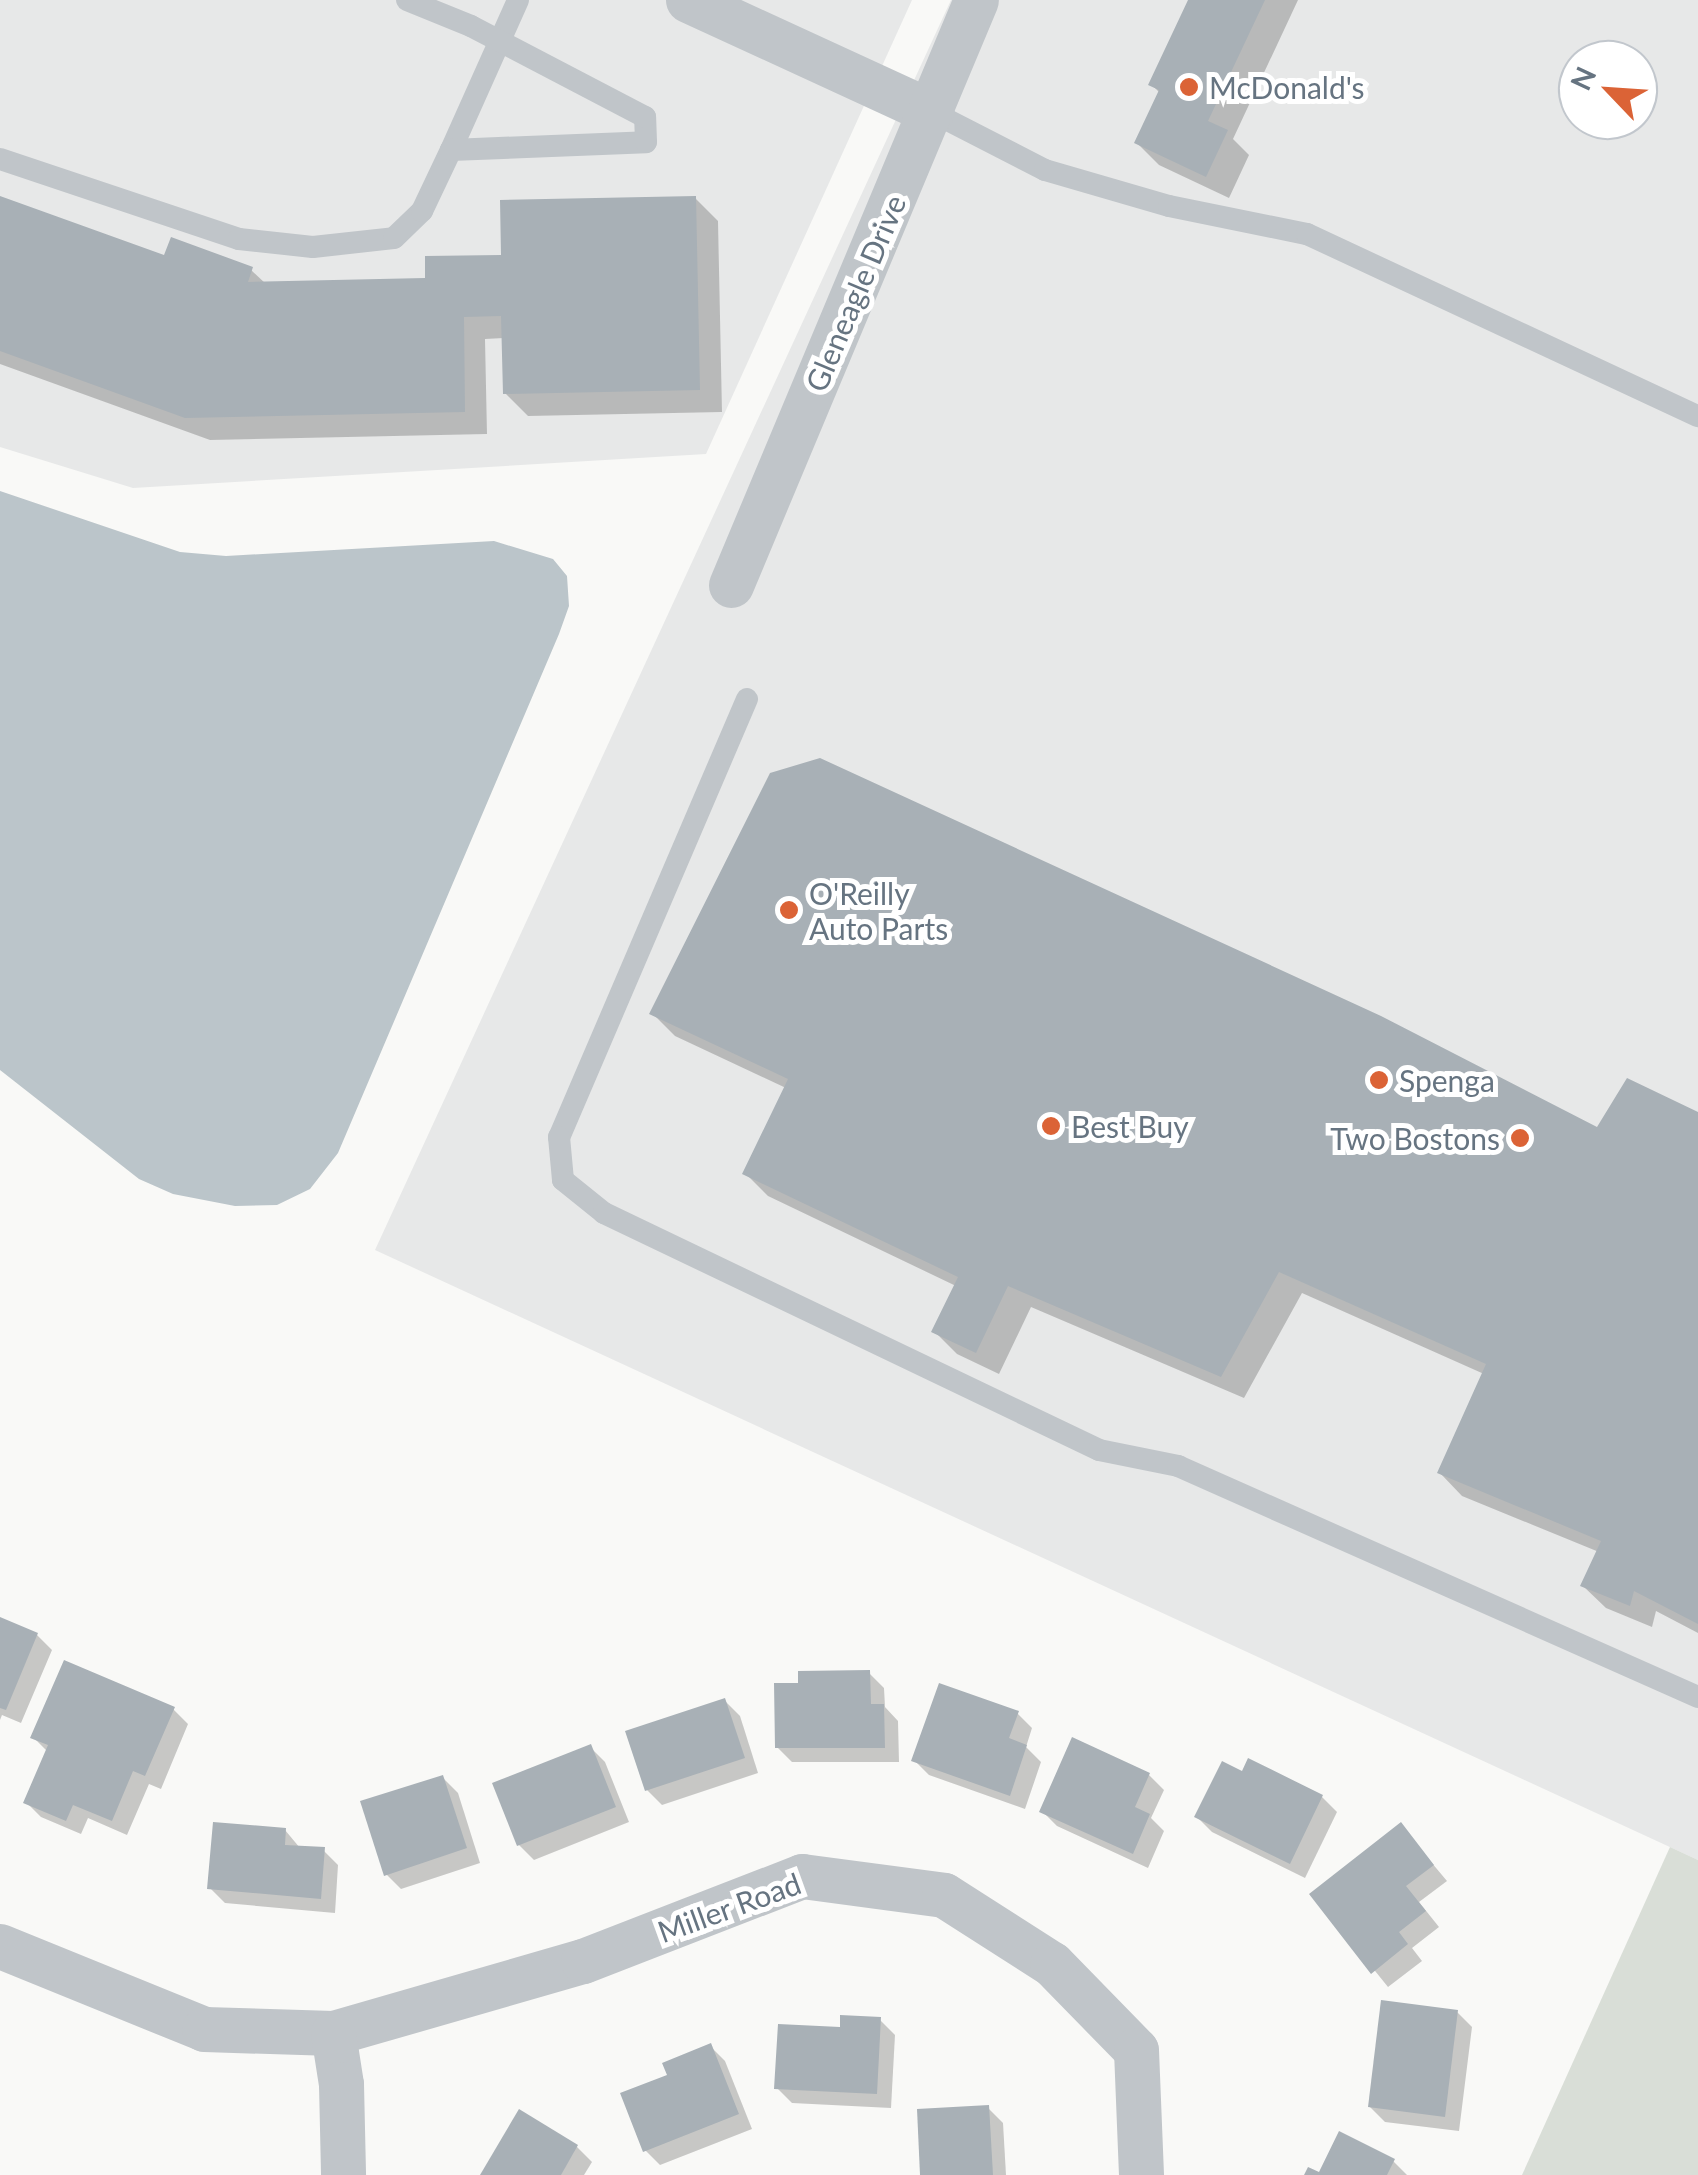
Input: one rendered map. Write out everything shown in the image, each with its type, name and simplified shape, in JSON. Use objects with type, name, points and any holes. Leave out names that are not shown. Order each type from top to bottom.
[{"type":"street","points":[[688,0],[932,112]]},
{"type":"street","name":"Gleneagle Drive","points":[[731,585],[976,0]]},
{"type":"street","name":"Miller Road","points":[[0,1946],[204,2029],[333,2033],[583,1962],[802,1876],[944,1895],[1052,1964],[1136,2050],[1142,2175]]},
{"type":"street","points":[[333,2033],[341,2084],[343,2175]]},
{"type":"lane","points":[[407,0],[499,41],[645,117],[646,142],[451,150]]},
{"type":"lane","points":[[0,159],[239,239],[313,247],[394,238],[422,211],[518,0]]},
{"type":"lane","points":[[932,112],[1045,170],[1169,206],[1307,234],[1698,416]]},
{"type":"lane","points":[[747,699],[559,1137],[563,1180],[604,1213],[1100,1450],[1178,1466],[1698,1697]]},
{"type":"shaded area","points":[[0,0],[912,0],[706,454],[133,488],[0,447]]},
{"type":"shaded area","points":[[951,0],[1698,0],[1698,1860],[375,1250]]},
{"type":"shaded area","points":[[0,491],[180,552],[226,556],[494,541],[553,559],[567,576],[569,606],[559,634],[338,1153],[310,1189],[277,1205],[235,1206],[173,1194],[139,1179],[0,1070]]},
{"type":"shaded area","points":[[1670,1847],[1698,1860],[1698,2175],[1522,2175]]},
{"type":"building","name":"McDonald's","points":[[1188,0],[1265,0],[1208,121],[1228,130],[1206,177],[1134,143],[1159,90],[1148,85]]},
{"type":"building","points":[[0,196],[164,255],[171,237],[253,267],[248,282],[425,278],[425,256],[501,255],[500,200],[696,196],[700,390],[503,394],[501,316],[464,317],[465,412],[185,418],[0,351]]},
{"type":"building","points":[[820,758],[1381,1016],[1597,1127],[1627,1078],[1698,1112],[1698,1624],[1634,1591],[1630,1606],[1580,1586],[1601,1541],[1437,1473],[1486,1364],[1279,1272],[1221,1377],[1008,1286],[976,1353],[931,1332],[958,1277],[742,1174],[788,1079],[649,1014],[770,773]]},
{"type":"building","points":[[0,1617],[38,1633],[6,1710],[0,1708]]},
{"type":"building","points":[[64,1660],[175,1707],[145,1776],[133,1771],[112,1821],[73,1805],[66,1821],[23,1803],[48,1745],[30,1738]]},
{"type":"building","points":[[870,1670],[871,1704],[884,1704],[885,1748],[775,1748],[774,1683],[798,1683],[798,1671]]},
{"type":"building","points":[[939,1683],[1019,1711],[1009,1738],[1027,1745],[1010,1796],[911,1761]]},
{"type":"building","points":[[725,1698],[745,1758],[645,1791],[625,1731]]},
{"type":"building","points":[[1072,1737],[1150,1773],[1135,1807],[1150,1814],[1133,1854],[1039,1812]]},
{"type":"building","points":[[591,1744],[616,1807],[517,1846],[492,1783]]},
{"type":"building","points":[[1248,1758],[1323,1795],[1290,1864],[1194,1817],[1222,1761],[1242,1771]]},
{"type":"building","points":[[443,1775],[467,1848],[384,1876],[360,1801]]},
{"type":"building","points":[[213,1822],[286,1828],[285,1845],[325,1847],[321,1899],[207,1889]]},
{"type":"building","points":[[1401,1822],[1434,1865],[1406,1886],[1426,1911],[1399,1932],[1408,1944],[1371,1974],[1309,1894]]},
{"type":"building","points":[[1381,2000],[1458,2010],[1445,2117],[1368,2107]]},
{"type":"building","points":[[840,2015],[881,2017],[877,2094],[774,2089],[778,2024],[840,2027]]},
{"type":"building","points":[[711,2043],[739,2114],[643,2152],[620,2093],[667,2075],[662,2063]]},
{"type":"building","points":[[989,2105],[993,2175],[920,2175],[917,2109]]},
{"type":"building","points":[[519,2109],[578,2145],[561,2175],[480,2175]]},
{"type":"building","points":[[1339,2131],[1395,2159],[1387,2175],[1304,2175],[1308,2167],[1319,2172]]},
{"type":"place","name":"McDonald's","points":[[1189,87]]},
{"type":"place","name":"O'Reilly Auto Parts","points":[[789,910]]},
{"type":"place","name":"Spenga","points":[[1379,1080]]},
{"type":"place","name":"Best Buy","points":[[1051,1126]]},
{"type":"place","name":"Two Bostons","points":[[1520,1138]]}]
